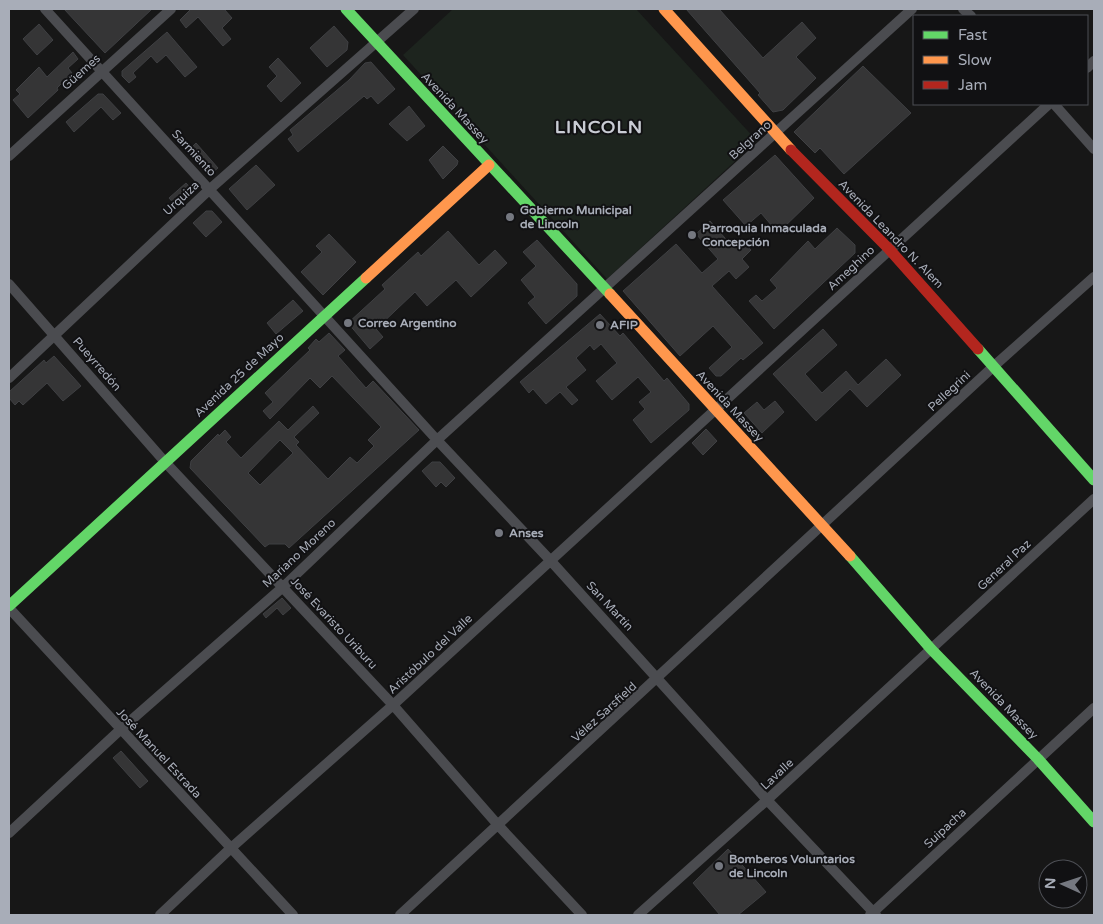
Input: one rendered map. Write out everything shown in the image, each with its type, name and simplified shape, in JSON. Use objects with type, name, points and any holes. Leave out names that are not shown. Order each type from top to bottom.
[{"type":"main road","name":"Avenida Massey","points":[[346,9],[822,524],[931,649],[1038,758],[1094,822]]},
{"type":"main road","name":"Avenida Leandro N. Alem","points":[[664,9],[775,134],[889,250],[1094,480]]},
{"type":"main road","name":"Avenida 25 de Mayo","points":[[9,607],[489,165]]},
{"type":"street","name":"Sarmiento","points":[[44,9],[324,316]]},
{"type":"street","name":"Güemes","points":[[9,156],[101,70],[171,9]]},
{"type":"street","name":"Urquiza","points":[[9,378],[210,189],[414,9]]},
{"type":"street","name":"Belgrano","points":[[604,289],[912,9]]},
{"type":"street","name":"Ameghino","points":[[715,410],[1048,105]]},
{"type":"street","points":[[1055,105],[1094,149]]},
{"type":"street","name":"Pellegrini","points":[[822,524],[1094,277]]},
{"type":"street","name":"Pueyrredón","points":[[9,284],[55,334],[165,462]]},
{"type":"street","name":"Mariano Moreno","points":[[9,833],[120,730],[282,587],[436,440],[604,289]]},
{"type":"street","name":"San Martín","points":[[324,316],[436,440],[659,678],[767,800],[873,914]]},
{"type":"street","name":"Aristóbulo del Valle","points":[[160,915],[231,848],[393,705],[715,410]]},
{"type":"street","name":"José Evaristo Uriburu","points":[[165,462],[393,705],[498,825],[582,915]]},
{"type":"street","name":"General Paz","points":[[931,649],[1094,499]]},
{"type":"street","name":"Vélez Sarsfield","points":[[400,915],[659,678],[822,524]]},
{"type":"street","name":"José Manuel Estrada","points":[[9,607],[120,730],[293,915]]},
{"type":"street","name":"Lavalle","points":[[638,915],[767,800],[931,649]]},
{"type":"street","name":"Suipacha","points":[[873,914],[1038,758],[1094,708]]},
{"type":"shaded area","points":[[453,9],[636,9],[757,141],[607,279],[403,55]]},
{"type":"building","points":[[64,9],[152,9],[105,53]]},
{"type":"building","points":[[191,9],[224,9],[232,18],[222,28],[231,39],[223,46],[198,17],[186,28],[180,20]]},
{"type":"building","points":[[686,9],[719,9],[763,58],[802,22],[816,38],[796,57],[816,78],[783,110],[773,112],[758,95],[760,93]]},
{"type":"building","points":[[39,24],[53,40],[37,55],[23,39]]},
{"type":"building","points":[[334,26],[348,42],[347,50],[327,67],[310,48]]},
{"type":"building","points":[[167,32],[197,67],[185,77],[166,55],[157,63],[151,56],[133,73],[136,77],[129,83],[122,76],[122,71]]},
{"type":"building","points":[[73,52],[78,59],[68,68],[72,73],[57,88],[58,90],[28,118],[13,100],[20,94],[16,90],[39,67],[47,77]]},
{"type":"building","points":[[278,58],[301,83],[281,102],[267,86],[277,76],[269,67]]},
{"type":"building","points":[[371,62],[395,89],[378,104],[371,96],[367,99],[364,96],[298,152],[288,139],[293,135],[290,130],[349,80],[365,63]]},
{"type":"building","points":[[863,66],[911,113],[844,174],[820,148],[815,153],[794,132]]},
{"type":"building","points":[[98,94],[103,94],[121,113],[113,120],[101,107],[74,132],[66,122]]},
{"type":"building","points":[[409,106],[425,126],[407,141],[389,124]]},
{"type":"building","points":[[196,143],[218,168],[213,172],[209,173],[188,151]]},
{"type":"building","points":[[443,146],[458,161],[457,165],[443,179],[429,160]]},
{"type":"building","points":[[775,155],[814,198],[778,233],[761,213],[746,226],[723,200]]},
{"type":"building","points":[[256,165],[275,185],[247,210],[229,189]]},
{"type":"building","points":[[186,183],[193,191],[176,206],[169,198]]},
{"type":"building","points":[[206,211],[212,211],[222,222],[206,237],[193,223]]},
{"type":"building","points":[[710,221],[732,246],[740,238],[751,250],[742,259],[749,267],[736,279],[729,271],[712,286],[763,343],[743,360],[741,358],[721,376],[716,376],[709,368],[732,347],[713,326],[680,356],[623,291],[676,244],[702,273],[718,259],[696,234]]},
{"type":"building","points":[[837,228],[855,245],[855,253],[774,329],[749,301],[756,295],[762,301],[777,288],[770,280],[808,241],[815,249]]},
{"type":"building","points":[[448,231],[479,265],[495,250],[507,263],[471,297],[456,280],[427,306],[415,292],[376,329],[383,337],[370,349],[348,323],[385,289],[382,285],[418,252],[421,256]]},
{"type":"building","points":[[329,234],[356,262],[323,295],[301,272],[322,252],[316,246]]},
{"type":"building","points":[[537,240],[577,284],[577,296],[546,324],[528,303],[535,297],[521,280],[536,266],[523,252]]},
{"type":"building","points":[[293,300],[303,311],[276,334],[267,323]]},
{"type":"building","points":[[600,314],[620,336],[623,333],[664,381],[667,378],[689,404],[689,410],[651,443],[633,420],[645,409],[639,402],[651,392],[638,377],[612,400],[596,381],[617,363],[601,344],[594,350],[590,345],[576,358],[586,370],[566,387],[578,400],[572,405],[560,392],[546,404],[533,389],[529,393],[520,382]]},
{"type":"building","points":[[823,329],[837,345],[805,374],[822,393],[846,371],[858,385],[886,359],[901,375],[867,407],[850,389],[816,421],[773,374]]},
{"type":"building","points":[[329,333],[345,350],[338,356],[366,388],[373,381],[419,430],[289,548],[285,544],[269,544],[265,547],[190,468],[191,461],[218,434],[219,436],[225,430],[231,437],[226,442],[241,458],[279,421],[288,430],[313,406],[319,413],[294,437],[299,442],[296,445],[328,479],[350,457],[357,463],[374,446],[368,440],[381,427],[332,376],[320,388],[310,378],[270,419],[263,411],[273,402],[265,393],[310,350],[308,348],[316,339],[319,342]],"holes":[[[280,440],[293,453],[260,485],[248,473]]]},
{"type":"building","points":[[54,356],[81,386],[63,401],[47,383],[23,405],[19,401],[15,405],[9,398],[9,392],[44,360],[46,363]]},
{"type":"building","points":[[775,401],[784,412],[762,433],[744,413],[757,402],[764,410]]},
{"type":"building","points":[[706,429],[717,441],[703,455],[692,443]]},
{"type":"building","points":[[432,462],[440,462],[455,478],[446,487],[441,482],[436,487],[422,471]]},
{"type":"building","points":[[282,598],[291,608],[283,615],[277,608],[266,618],[263,614]]},
{"type":"building","points":[[121,751],[148,781],[140,788],[113,758]]},
{"type":"building","name":"Bomberos Voluntarios de Lincoln","points":[[728,849],[766,892],[738,915],[720,915],[693,883]]},
{"type":"traffic: fast","points":[[346,9],[610,294]]},
{"type":"traffic: fast","points":[[9,606],[366,278]]},
{"type":"traffic: fast","points":[[978,349],[1094,480]]},
{"type":"traffic: fast","points":[[850,556],[931,649],[1038,759],[1094,822]]},
{"type":"traffic: slow","points":[[664,9],[791,150]]},
{"type":"traffic: slow","points":[[366,278],[489,165]]},
{"type":"traffic: slow","points":[[610,294],[850,556]]},
{"type":"traffic: jam","points":[[791,150],[889,249],[978,349]]},
{"type":"place","name":"Gobierno Municipal de Lincoln","points":[[510,217]]},
{"type":"place","name":"Parroquia Inmaculada Concepción","points":[[692,235]]},
{"type":"place","name":"Correo Argentino","points":[[348,323]]},
{"type":"place","name":"AFIP","points":[[600,325]]},
{"type":"place","name":"Anses","points":[[499,533]]},
{"type":"place","name":"Bomberos Voluntarios de Lincoln","points":[[719,866]]},
{"type":"district","name":"LINCOLN","points":[[599,127]]}]
